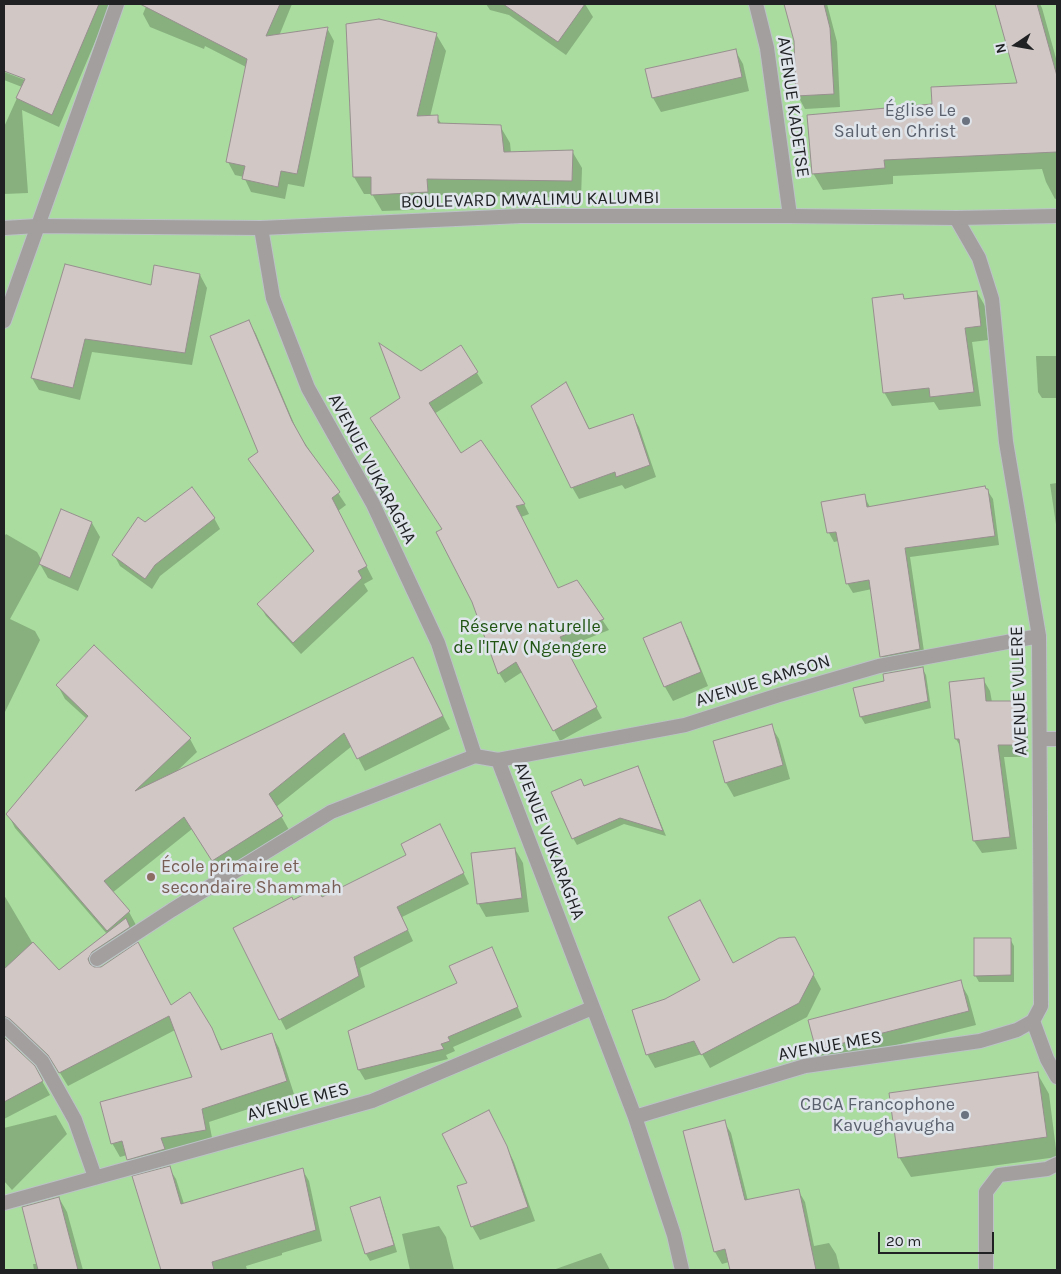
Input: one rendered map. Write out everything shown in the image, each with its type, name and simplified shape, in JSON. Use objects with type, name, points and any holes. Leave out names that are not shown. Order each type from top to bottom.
[{"type":"street","points":[[4,321],[117,4]]},
{"type":"street","name":"AVENUE KADETSE","points":[[756,4],[767,48],[790,216]]},
{"type":"street","name":"BOULEVARD MWALIMU KALUMBI","points":[[4,228],[37,226],[261,228],[521,216],[956,218],[1057,216]]},
{"type":"street","name":"AVENUE VULERE","points":[[956,218],[979,258],[992,299],[1006,442],[1039,636],[1040,1006],[1033,1021]]},
{"type":"street","name":"AVENUE VUKARAGHA","points":[[261,228],[273,298],[308,388],[373,504],[438,643],[475,756],[498,760],[635,1117],[674,1235],[682,1270]]},
{"type":"street","name":"AVENUE SAMSON","points":[[498,760],[685,725],[879,666],[1039,636]]},
{"type":"street","points":[[1040,739],[1057,739]]},
{"type":"street","points":[[97,959],[172,910],[331,812],[475,756]]},
{"type":"street","name":"AVENUE MES","points":[[4,1203],[372,1101],[592,1008]]},
{"type":"street","points":[[1033,1021],[1046,1059],[1057,1077]]},
{"type":"street","name":"AVENUE MES","points":[[635,1117],[805,1066],[980,1041],[1017,1030],[1033,1021]]},
{"type":"street","points":[[4,1025],[42,1061],[75,1120],[95,1177]]},
{"type":"street","points":[[986,1270],[986,1192],[999,1174],[1047,1169],[1057,1164]]},
{"type":"green space","name":"Réserve naturelle de l'ITAV (Ngengere","points":[[4,4],[1057,4],[1057,1270],[4,1270]]},
{"type":"building","points":[[4,4],[99,4],[52,115],[16,98],[25,79],[4,71]]},
{"type":"building","points":[[140,4],[280,4],[266,36],[328,27],[297,174],[281,171],[278,187],[242,179],[245,166],[226,162],[247,59]]},
{"type":"building","points":[[503,4],[585,4],[558,42]]},
{"type":"building","points":[[784,4],[824,4],[830,28],[834,94],[796,96],[794,41]]},
{"type":"building","points":[[995,4],[1037,4],[1057,76],[1057,152],[884,160],[885,168],[812,174],[807,115],[932,104],[931,87],[1017,83]]},
{"type":"building","points":[[379,19],[437,33],[417,116],[438,115],[438,123],[501,125],[504,152],[573,150],[572,181],[427,179],[428,192],[371,195],[371,177],[353,177],[346,24]]},
{"type":"building","points":[[736,49],[742,77],[652,98],[645,69]]},
{"type":"building","points":[[65,264],[151,285],[154,265],[200,274],[185,353],[85,339],[73,388],[31,378]]},
{"type":"building","points":[[977,291],[981,326],[965,328],[974,392],[930,397],[929,388],[883,393],[872,298],[903,294],[904,299]]},
{"type":"building","points":[[249,320],[292,421],[306,446],[340,492],[332,498],[367,566],[358,571],[362,578],[293,643],[257,604],[314,551],[248,459],[258,452],[210,336]]},
{"type":"building","points":[[379,343],[421,371],[461,345],[478,372],[429,403],[461,453],[481,440],[525,504],[516,506],[558,588],[577,580],[604,619],[560,637],[597,707],[553,731],[516,662],[498,674],[472,602],[436,532],[442,529],[370,418],[400,398]]},
{"type":"building","points":[[566,382],[589,429],[633,414],[650,465],[616,477],[615,472],[571,488],[531,406]]},
{"type":"building","points":[[985,486],[988,489],[995,536],[905,548],[920,649],[880,657],[869,580],[846,584],[836,532],[827,533],[821,502],[865,494],[867,507]]},
{"type":"building","points":[[192,487],[215,518],[155,565],[145,579],[112,555],[138,517],[145,522]]},
{"type":"building","points":[[61,509],[92,522],[70,578],[39,564]]},
{"type":"building","points":[[681,622],[701,672],[664,687],[643,638]]},
{"type":"building","points":[[94,645],[191,738],[135,791],[413,657],[443,716],[357,759],[344,733],[269,794],[283,816],[212,861],[184,817],[104,881],[130,911],[107,931],[6,814],[88,716],[56,685]]},
{"type":"building","points":[[923,667],[928,701],[860,717],[853,688],[884,681],[883,674]]},
{"type":"building","points":[[984,678],[986,701],[1022,701],[1021,745],[998,745],[1010,837],[973,841],[959,739],[955,739],[949,682]]},
{"type":"building","points":[[772,724],[783,765],[725,783],[713,741]]},
{"type":"building","points":[[638,766],[663,831],[620,818],[572,839],[551,792],[581,779],[584,786]]},
{"type":"building","points":[[440,824],[464,873],[397,907],[408,930],[354,957],[359,976],[279,1020],[233,928],[292,897],[293,900],[317,888],[322,897],[406,855],[401,844]]},
{"type":"building","points":[[515,848],[522,898],[477,904],[471,853]]},
{"type":"building","points":[[700,900],[733,963],[779,938],[795,937],[814,974],[799,1003],[701,1055],[694,1041],[646,1055],[632,1010],[665,999],[700,980],[668,917]]},
{"type":"building","points":[[126,918],[130,927],[92,952],[88,959],[90,964],[94,967],[101,967],[138,942],[171,1005],[190,992],[212,1028],[221,1050],[272,1033],[287,1081],[202,1109],[206,1130],[161,1138],[165,1149],[127,1160],[122,1141],[111,1144],[100,1102],[192,1077],[169,1016],[59,1073],[48,1055],[10,1019],[4,1016],[4,969],[33,942],[59,970]]},
{"type":"building","points":[[974,938],[1011,938],[1011,975],[974,976]]},
{"type":"building","points":[[492,947],[518,1007],[448,1037],[450,1041],[441,1044],[444,1049],[358,1070],[348,1031],[457,983],[449,966]]},
{"type":"building","points":[[961,980],[969,1011],[816,1050],[808,1020]]},
{"type":"building","points":[[4,1037],[35,1066],[43,1081],[4,1102]]},
{"type":"building","points":[[1038,1072],[1047,1137],[898,1158],[889,1093]]},
{"type":"building","points":[[489,1110],[507,1146],[528,1207],[471,1227],[457,1186],[467,1183],[442,1134]]},
{"type":"building","points":[[725,1120],[745,1200],[799,1189],[816,1270],[730,1270],[725,1249],[714,1252],[683,1131]]},
{"type":"building","points":[[170,1166],[181,1204],[303,1168],[316,1230],[212,1262],[214,1270],[161,1270],[132,1176]]},
{"type":"building","points":[[59,1197],[78,1270],[38,1270],[22,1207]]},
{"type":"building","points":[[380,1197],[394,1245],[365,1254],[350,1207]]},
{"type":"place","name":"Église Le Salut en Christ","points":[[966,121]]},
{"type":"place","name":"École primaire et secondaire Shammah","points":[[151,877]]},
{"type":"place","name":"CBCA Francophone Kavughavugha","points":[[965,1115]]}]
